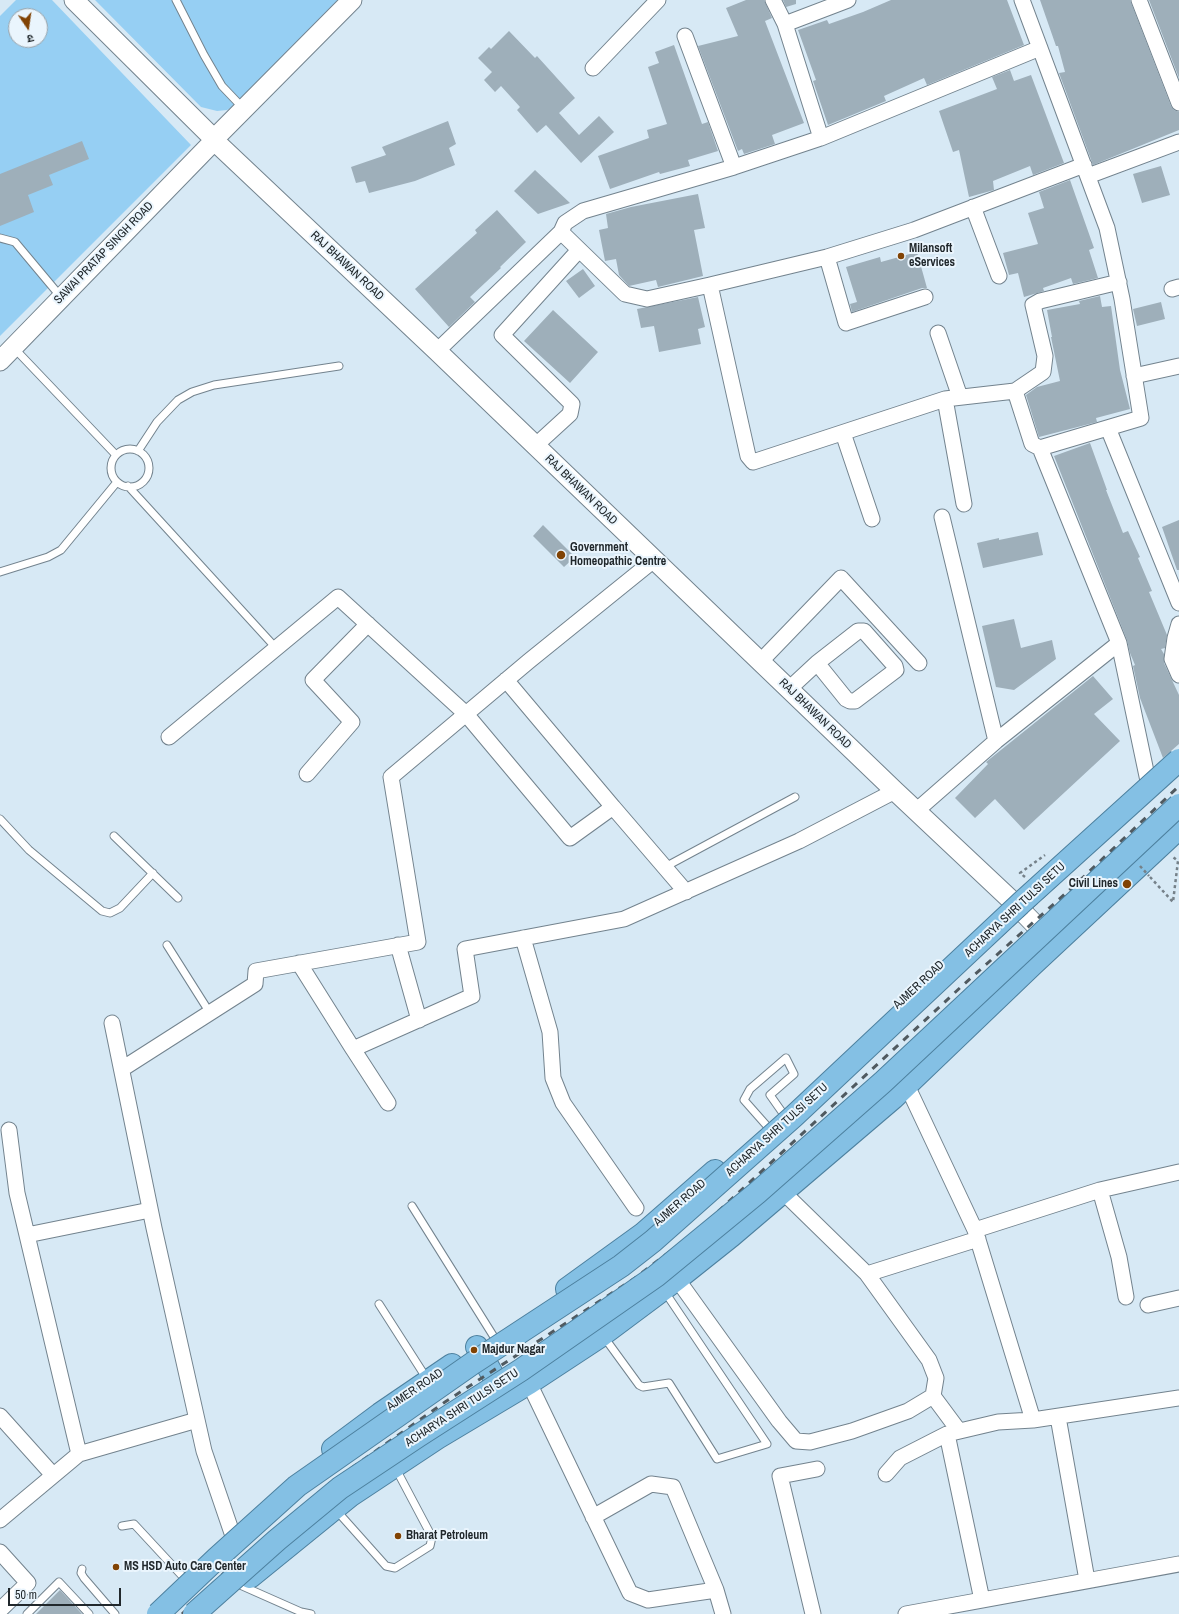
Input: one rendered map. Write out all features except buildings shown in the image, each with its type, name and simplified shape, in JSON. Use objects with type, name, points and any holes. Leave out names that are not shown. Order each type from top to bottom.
[{"type":"highway","name":"AJMER ROAD","points":[[149,1614],[232,1533],[291,1480],[380,1414],[575,1284],[644,1234],[774,1119],[1011,900],[1148,781],[1179,752]]},
{"type":"highway","name":"ACHARYA SHRI TULSI SETU","points":[[158,1614],[297,1486],[473,1364],[621,1266],[653,1241],[794,1116],[1022,902],[1179,760]]},
{"type":"highway","name":"ACHARYA SHRI TULSI SETU","points":[[194,1614],[277,1540],[340,1488],[521,1370],[656,1276],[757,1193],[883,1082],[1179,805]]},
{"type":"highway","points":[[209,1614],[240,1585],[351,1495],[437,1438],[529,1383],[602,1335],[670,1285],[783,1192],[893,1098],[1054,944],[1179,828]]},
{"type":"highway","points":[[486,1342],[505,1397]]},
{"type":"street","name":"RAJ BHAWAN ROAD","points":[[74,0],[215,141],[437,351],[760,662],[1011,900],[1054,944]]},
{"type":"street","name":"SAWAI PRATAP SINGH ROAD","points":[[0,361],[215,141],[244,108],[352,0]]},
{"type":"street","points":[[593,68],[658,0]]},
{"type":"street","points":[[773,0],[785,24],[821,138]]},
{"type":"street","points":[[785,24],[848,0]]},
{"type":"street","points":[[1022,0],[1107,228],[1118,282],[1141,418],[1040,448]]},
{"type":"street","points":[[1139,0],[1179,103]]},
{"type":"street","points":[[685,36],[734,168]]},
{"type":"street","points":[[437,351],[561,232],[564,223],[583,211],[734,168],[821,138],[1040,48]]},
{"type":"street","points":[[561,232],[625,294],[647,299],[827,257],[914,230],[973,207],[1179,142]]},
{"type":"street","points":[[973,207],[999,276]]},
{"type":"street","points":[[535,446],[570,414],[572,404],[502,334],[579,250]]},
{"type":"street","points":[[827,257],[846,324],[925,297]]},
{"type":"street","points":[[710,284],[748,456],[753,462],[944,399],[1015,390],[1043,372],[1045,356],[1033,305],[1040,301],[1118,282]]},
{"type":"street","points":[[938,333],[960,397]]},
{"type":"street","points":[[1134,376],[1179,366]]},
{"type":"street","points":[[1015,390],[1032,444],[1040,448],[1119,643],[1148,781]]},
{"type":"street","points":[[944,399],[964,504]]},
{"type":"street","points":[[1108,428],[1179,603]]},
{"type":"street","points":[[843,433],[872,518]]},
{"type":"street","points":[[942,517],[996,741]]},
{"type":"street","points":[[122,1069],[255,984],[256,971],[418,942],[392,777],[506,680],[654,560]]},
{"type":"street","points":[[760,662],[841,578],[919,663]]},
{"type":"street","points":[[169,738],[338,596],[466,714],[570,838],[613,806]]},
{"type":"street","points":[[307,774],[352,722],[313,680],[368,624]]},
{"type":"street","points":[[1179,624],[1172,659],[1179,675]]},
{"type":"street","points":[[789,689],[817,663],[861,630],[864,631],[895,666],[896,670],[855,701],[850,701],[846,699],[817,663]]},
{"type":"street","points":[[916,811],[996,741],[1119,643]]},
{"type":"street","points":[[506,680],[686,892]]},
{"type":"street","points":[[352,1049],[472,996],[465,949],[624,919],[799,841],[895,791]]},
{"type":"street","points":[[523,938],[550,1032],[553,1078],[563,1103],[636,1208]]},
{"type":"street","points":[[398,945],[419,1020]]},
{"type":"street","points":[[299,963],[352,1049],[388,1103]]},
{"type":"street","points":[[112,1023],[150,1210],[204,1451],[232,1533]]},
{"type":"street","points":[[904,1087],[910,1094],[976,1234],[1033,1420]]},
{"type":"street","points":[[9,1130],[17,1193],[79,1454]]},
{"type":"street","points":[[867,1274],[1100,1190],[1179,1172]]},
{"type":"street","points":[[1100,1190],[1119,1257],[1126,1297]]},
{"type":"street","points":[[783,1192],[867,1274],[929,1360],[936,1378],[932,1396],[953,1432],[982,1600]]},
{"type":"street","points":[[27,1235],[150,1210]]},
{"type":"street","points":[[670,1285],[778,1421],[796,1441],[810,1442],[852,1432],[908,1411],[932,1396]]},
{"type":"street","points":[[1148,1305],[1179,1298]]},
{"type":"street","points":[[529,1383],[630,1593],[648,1600],[716,1590]]},
{"type":"street","points":[[886,1474],[900,1458],[953,1432],[998,1422],[1058,1417],[1179,1398]]},
{"type":"street","points":[[0,1416],[53,1476]]},
{"type":"street","points":[[1058,1417],[1087,1580]]},
{"type":"street","points":[[0,1520],[79,1454],[197,1420]]},
{"type":"street","points":[[813,1614],[780,1476],[817,1469]]},
{"type":"street","points":[[593,1517],[651,1484],[674,1487],[716,1590],[723,1614]]},
{"type":"street","points":[[0,1552],[28,1583],[0,1610]]},
{"type":"street","points":[[906,1614],[1179,1564]]},
{"type":"lane","points":[[176,0],[204,55],[222,86],[244,108]]},
{"type":"lane","points":[[0,238],[15,242],[61,297]]},
{"type":"lane","points":[[13,347],[116,455]]},
{"type":"lane","points":[[138,451],[157,422],[178,400],[192,392],[214,386],[339,366]]},
{"type":"lane","points":[[126,449],[138,451],[146,459],[149,470],[144,482],[139,485],[128,486],[117,482],[111,466],[116,455],[126,449]]},
{"type":"lane","points":[[0,572],[48,557],[61,550],[117,482]]},
{"type":"lane","points":[[128,486],[276,648]]},
{"type":"lane","points":[[665,868],[795,797]]},
{"type":"lane","points":[[0,819],[29,850],[102,911],[110,913],[120,908],[152,873]]},
{"type":"lane","points":[[114,836],[178,898]]},
{"type":"lane","points":[[167,945],[210,1012]]},
{"type":"lane","points":[[786,1058],[794,1074],[770,1095],[774,1119],[744,1100],[750,1089],[786,1058]]},
{"type":"lane","points":[[412,1206],[486,1342]]},
{"type":"lane","points":[[602,1335],[639,1385],[643,1387],[669,1383],[717,1459],[767,1444],[670,1285]]},
{"type":"lane","points":[[379,1304],[428,1381]]},
{"type":"lane","points":[[334,1509],[386,1566],[395,1568],[430,1546],[432,1537],[395,1467]]},
{"type":"lane","points":[[122,1526],[134,1524],[185,1579]]},
{"type":"lane","points":[[82,1569],[81,1573],[84,1578],[115,1614]]},
{"type":"lane","points":[[27,1614],[59,1582],[89,1614]]},
{"type":"lane","points":[[240,1585],[301,1612],[311,1614]]},
{"type":"path","points":[[1149,876],[1173,902],[1178,861],[1161,844]]},
{"type":"shaded area","points":[[16,0],[52,0],[191,145],[0,336],[0,16],[8,8]]},
{"type":"shaded area","points":[[95,0],[339,0],[243,101],[227,110],[217,111],[201,107]]},
{"type":"railway","points":[[167,1614],[213,1567],[325,1473],[436,1395],[539,1328],[685,1225],[770,1149],[1179,771]]},
{"type":"railway","points":[[182,1614],[223,1574],[329,1484],[445,1402],[635,1278],[697,1231],[962,986],[1075,885],[1179,786]]},
{"type":"place","name":"Milansoft eServices","points":[[901,256]]},
{"type":"place","name":"Government Homeopathic Centre","points":[[561,555]]},
{"type":"place","name":"Civil Lines","points":[[1127,884]]},
{"type":"place","name":"Majdur Nagar","points":[[474,1350]]},
{"type":"place","name":"Bharat Petroleum","points":[[398,1536]]},
{"type":"place","name":"MS HSD Auto Care Center","points":[[116,1567]]}]
